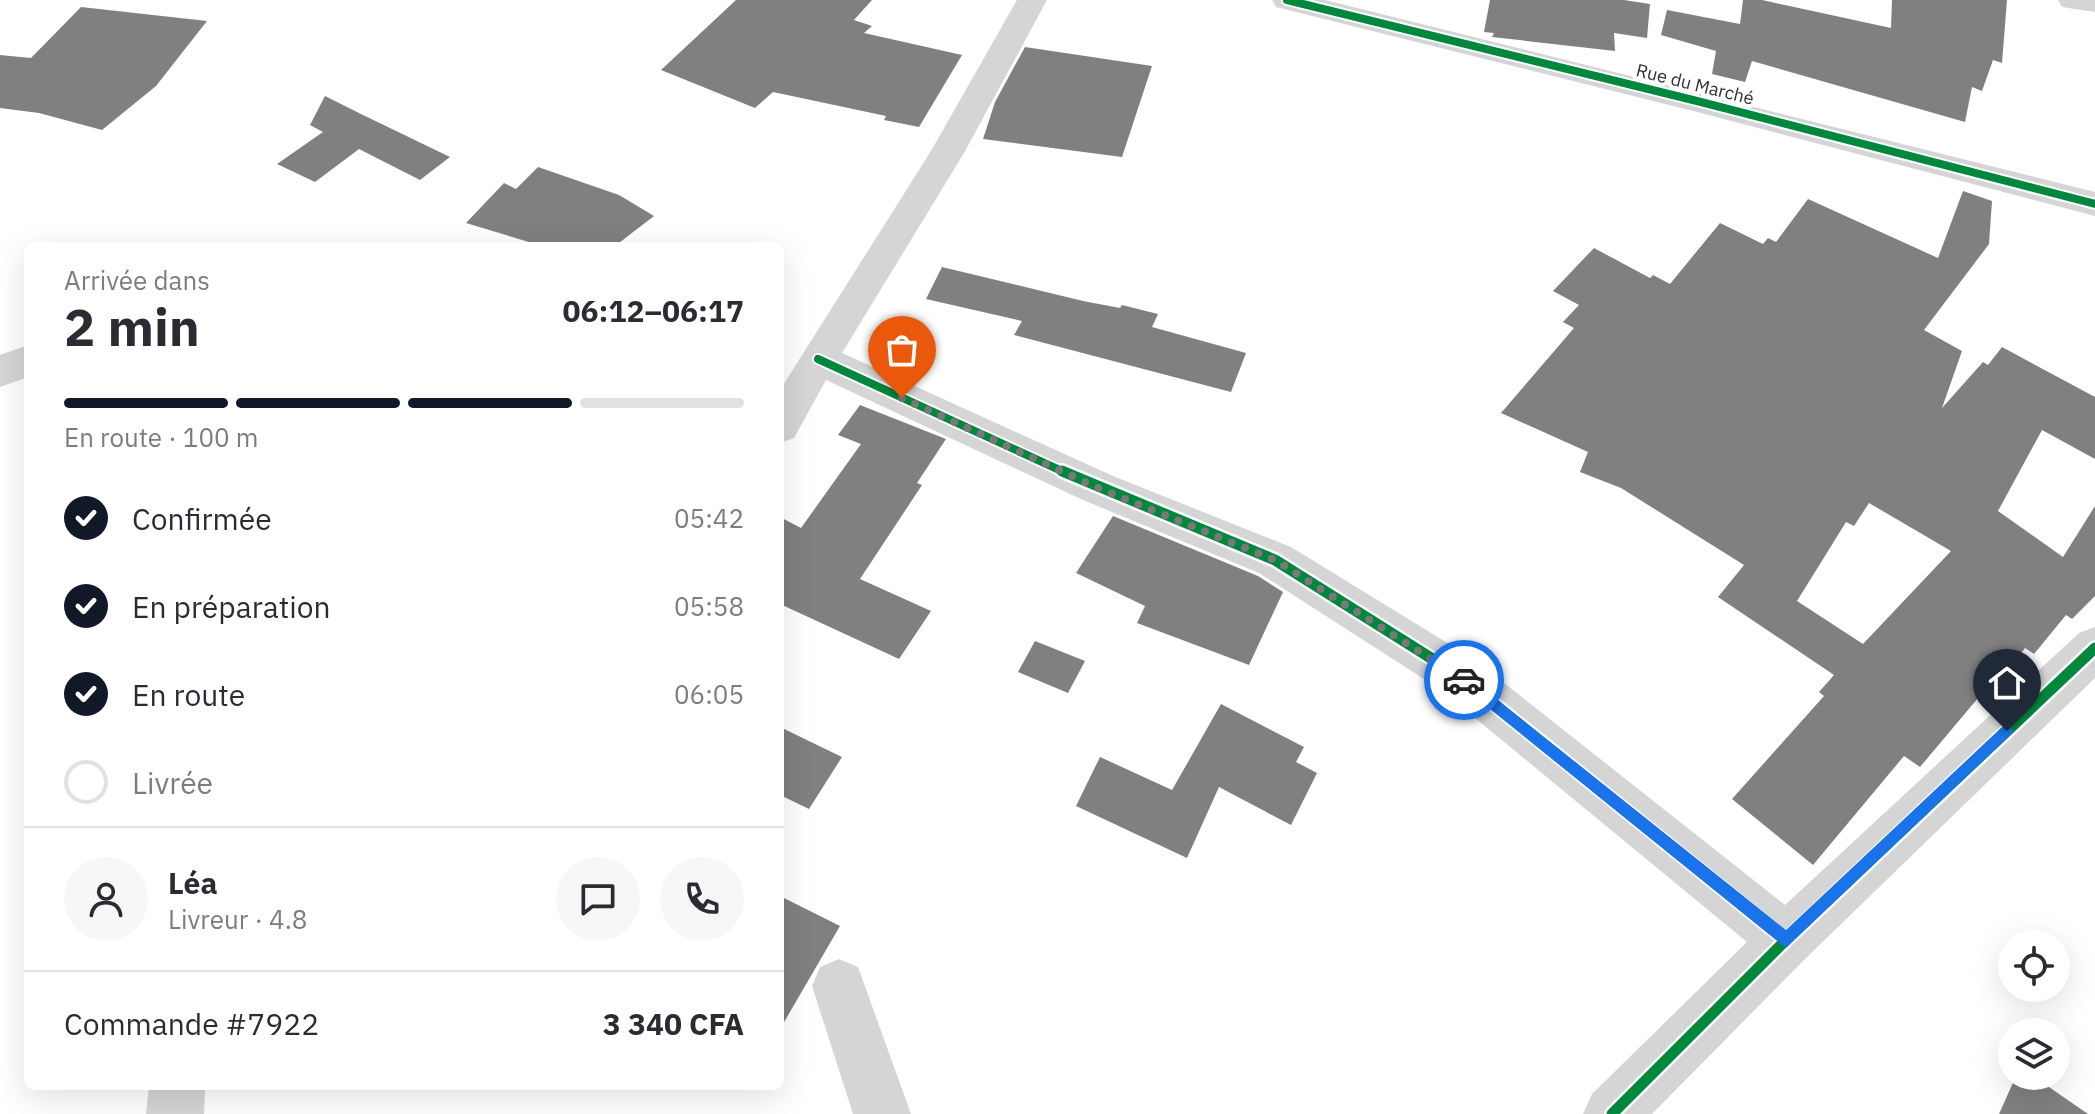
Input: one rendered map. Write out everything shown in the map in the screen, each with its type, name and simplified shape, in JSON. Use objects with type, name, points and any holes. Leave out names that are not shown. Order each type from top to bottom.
[{"type":"street","points":[[784,420],[818,359],[947,153],[1032,0]]},
{"type":"street","name":"Rue du Marché","points":[[1287,0],[1697,101],[2095,204]]},
{"type":"street","points":[[2073,0],[2095,3]]},
{"type":"street","points":[[818,359],[1098,488],[1275,560],[1458,675],[1786,940]]},
{"type":"street","points":[[0,372],[24,362]]},
{"type":"street","points":[[1612,1114],[1786,940],[2095,648]]},
{"type":"street","points":[[839,986],[882,1114]]},
{"type":"street","points":[[175,1114],[177,1090]]},
{"type":"building","points":[[736,0],[872,0],[854,20],[872,26],[864,33],[962,55],[919,127],[884,120],[886,116],[773,92],[755,108],[661,70]]},
{"type":"building","points":[[1490,0],[1624,0],[1650,4],[1647,38],[1614,33],[1615,51],[1492,37],[1494,33],[1484,32]]},
{"type":"building","points":[[1743,0],[1762,0],[1891,28],[1892,0],[2007,0],[2002,63],[1993,60],[1982,91],[1972,87],[1965,122],[1752,61],[1745,82],[1712,74],[1716,51],[1661,35],[1667,10],[1740,24]]},
{"type":"building","points":[[81,7],[207,21],[156,86],[102,130],[39,113],[0,108],[0,55],[31,58]]},
{"type":"building","points":[[1025,47],[1152,66],[1122,157],[983,139],[995,102]]},
{"type":"building","points":[[325,96],[450,157],[420,180],[359,149],[315,182],[277,164],[323,132],[310,125]]},
{"type":"building","points":[[538,167],[619,195],[654,216],[620,242],[529,242],[466,223],[504,183],[516,189]]},
{"type":"building","points":[[1963,191],[1992,201],[1989,244],[1924,330],[1962,351],[1942,408],[1983,362],[1988,365],[2002,347],[2095,397],[2095,459],[2042,430],[1998,511],[2063,557],[2095,506],[2095,596],[2072,619],[2066,615],[2034,654],[2025,648],[1994,688],[1989,685],[1920,767],[1904,756],[1813,865],[1732,799],[1824,696],[1819,692],[1834,675],[1718,597],[1744,565],[1621,488],[1580,472],[1588,452],[1501,413],[1574,328],[1563,322],[1579,305],[1553,291],[1594,248],[1650,278],[1653,275],[1670,284],[1720,223],[1763,244],[1768,238],[1776,242],[1808,199],[1938,258]],"holes":[[[1869,503],[1951,551],[1863,644],[1797,601],[1846,522],[1854,526]]]},
{"type":"building","points":[[942,267],[1083,301],[1120,308],[1122,305],[1158,314],[1152,327],[1246,353],[1231,392],[1014,335],[1022,321],[926,299]]},
{"type":"building","points":[[860,405],[946,439],[917,483],[922,485],[860,579],[931,611],[899,659],[784,606],[784,519],[801,528],[861,444],[838,435]]},
{"type":"building","points":[[1113,516],[1258,576],[1283,592],[1249,665],[1137,623],[1145,606],[1076,573]]},
{"type":"building","points":[[1035,641],[1085,661],[1068,693],[1018,672]]},
{"type":"building","points":[[1221,704],[1304,747],[1296,762],[1317,773],[1291,825],[1219,787],[1187,858],[1076,806],[1100,757],[1172,790]]},
{"type":"building","points":[[784,729],[842,757],[809,809],[784,797]]},
{"type":"building","points":[[784,898],[840,926],[784,1022]]},
{"type":"building","points":[[2010,1090],[2053,1090],[2088,1114],[1999,1114]]},
{"type":"cycle path","points":[[1287,0],[1697,101],[2095,204]]},
{"type":"cycle path","points":[[818,359],[1098,488],[1275,560],[1458,675],[1786,940]]},
{"type":"cycle path","points":[[1612,1114],[1786,940],[2095,648]]},
{"type":"way so far","points":[[902,398],[1098,488],[1275,560],[1464,680]]},
{"type":"route","points":[[1464,680],[1786,940],[2007,731]]}]
